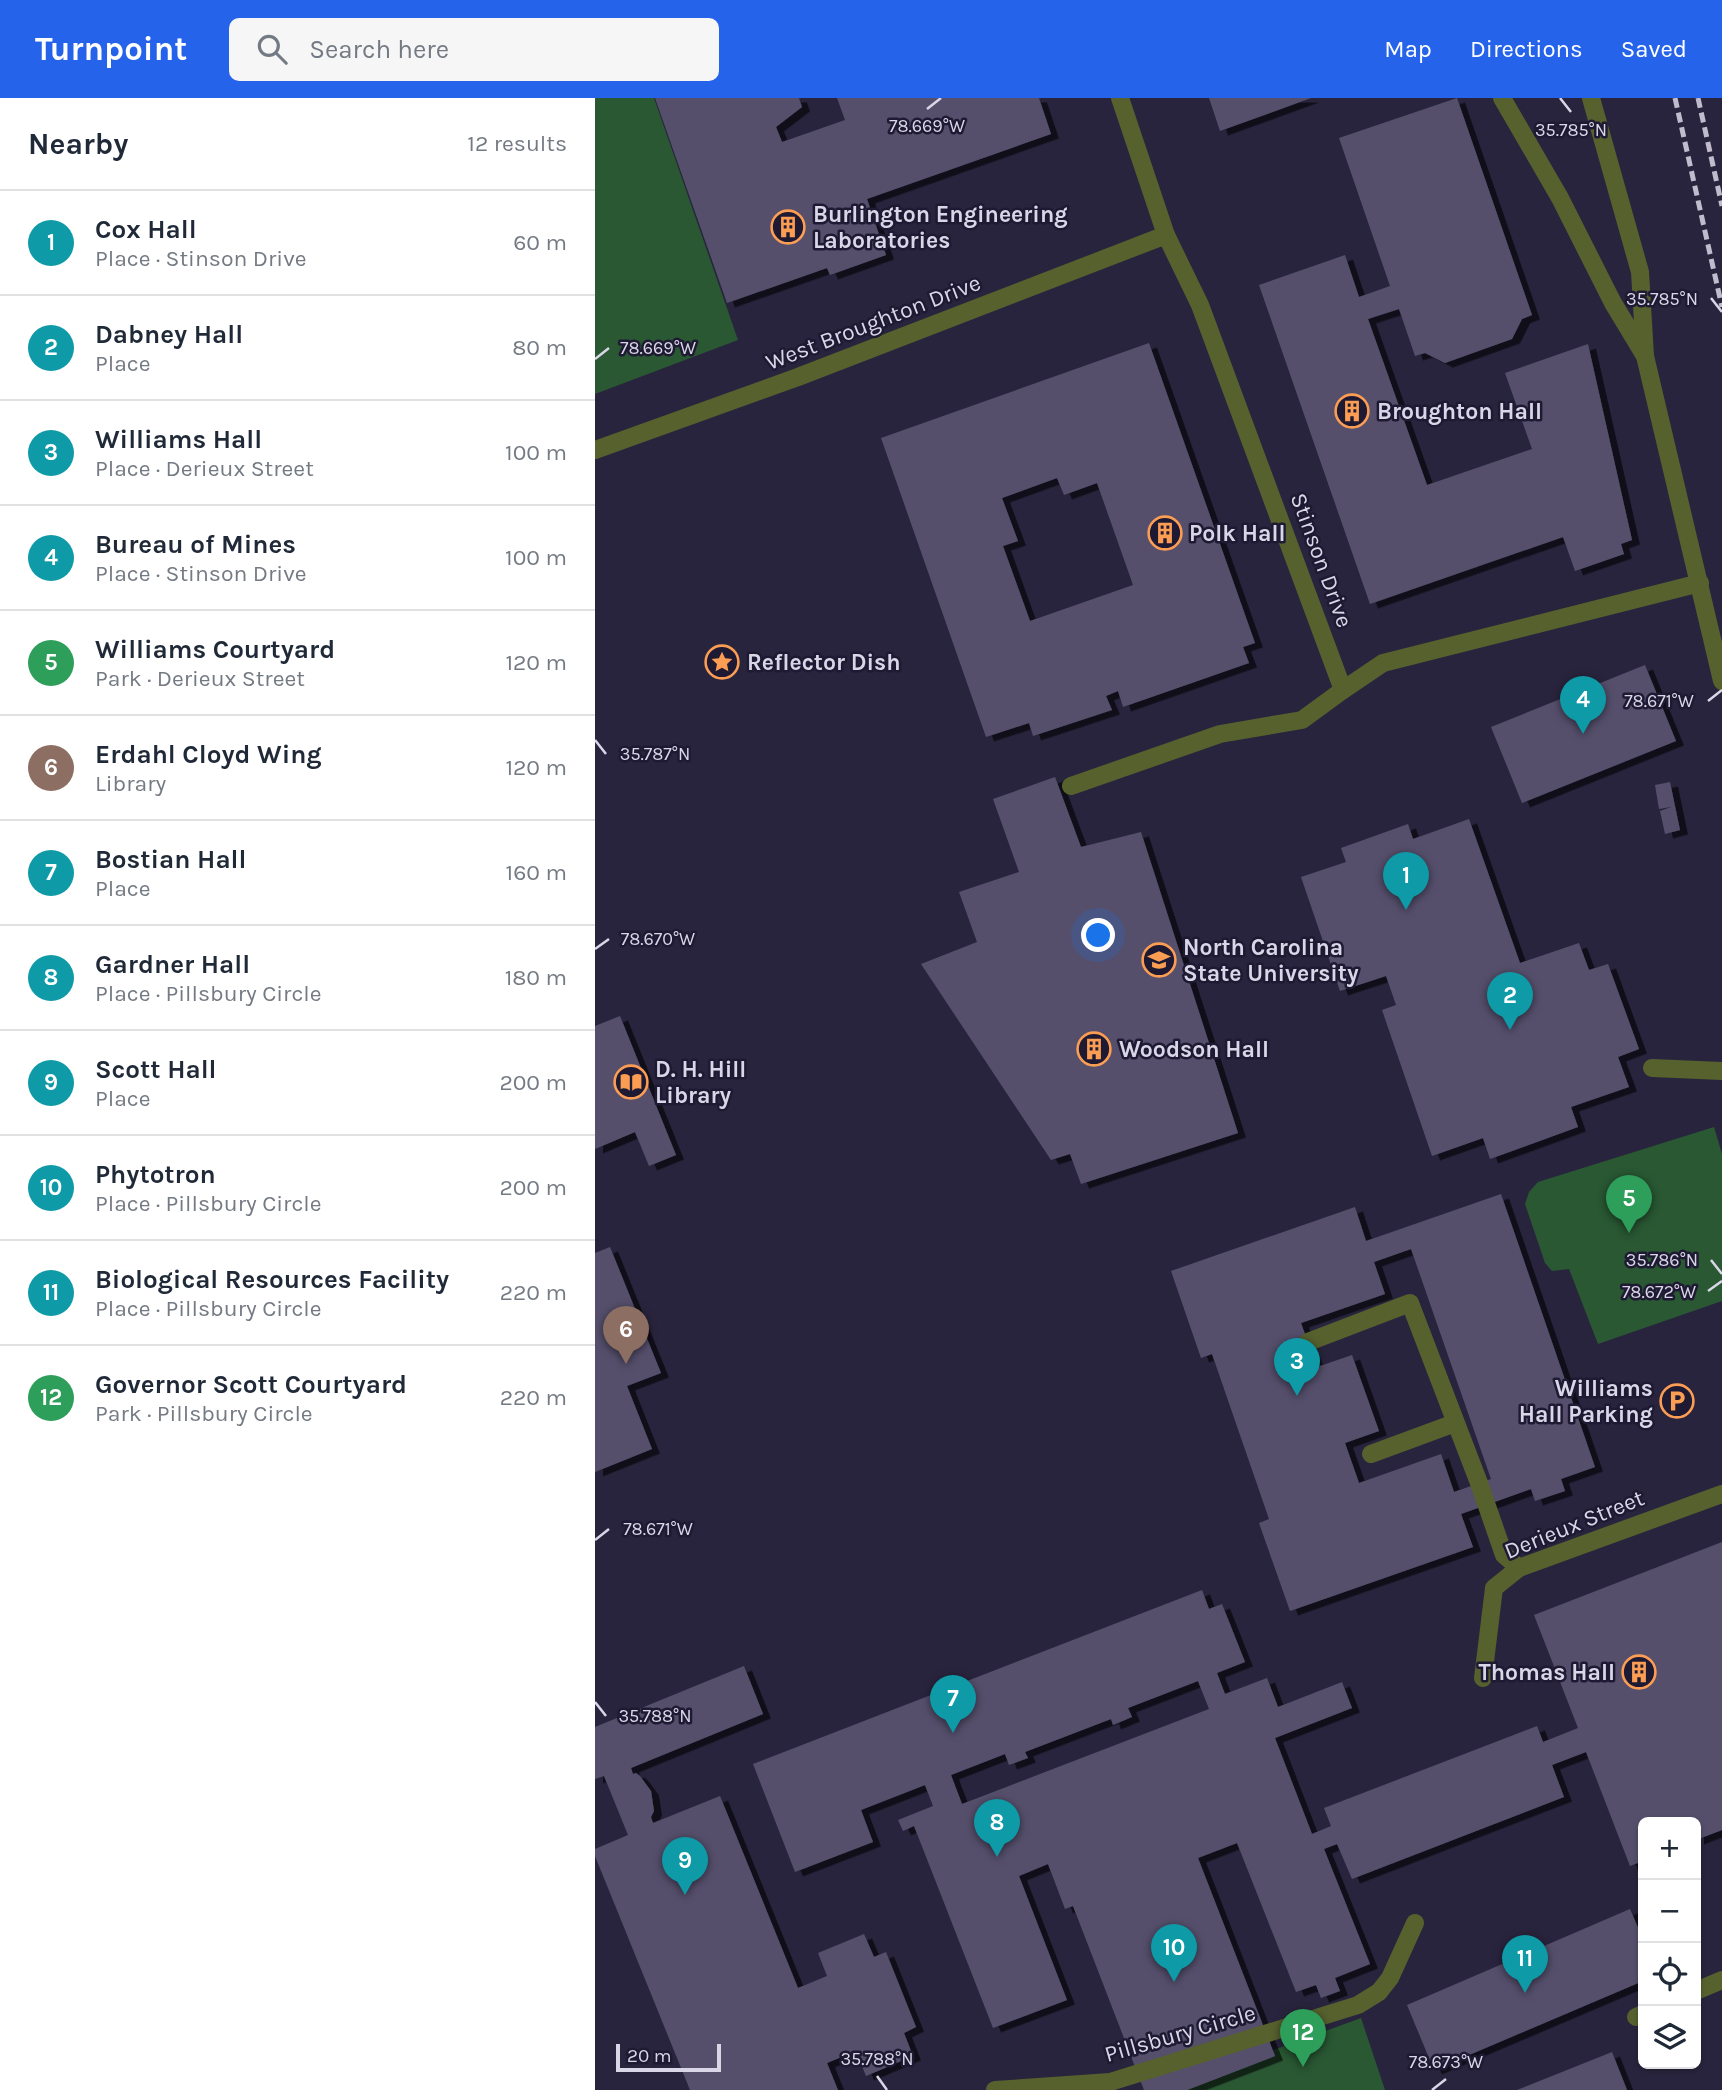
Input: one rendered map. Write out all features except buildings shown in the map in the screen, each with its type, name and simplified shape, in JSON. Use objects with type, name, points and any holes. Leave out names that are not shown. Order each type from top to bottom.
[{"type":"street","name":"Stinson Drive","points":[[1120,98],[1166,235],[1200,305],[1343,690]]},
{"type":"street","points":[[1502,98],[1560,198],[1613,303],[1645,356]]},
{"type":"street","points":[[1591,98],[1640,272],[1645,356],[1722,681]]},
{"type":"street","name":"West Broughton Drive","points":[[595,450],[798,377],[1166,235]]},
{"type":"street","points":[[1071,786],[1220,734],[1302,720],[1383,663],[1700,583]]},
{"type":"street","points":[[1652,1068],[1720,1071]]},
{"type":"street","points":[[1308,1342],[1410,1303],[1504,1555],[1519,1568]]},
{"type":"street","points":[[1371,1454],[1455,1423]]},
{"type":"street","name":"Derieux Street","points":[[1483,1678],[1494,1588],[1519,1568],[1722,1494]]},
{"type":"street","name":"Pillsbury Circle","points":[[995,2090],[1110,2082],[1358,2005],[1380,1992],[1415,1923]]},
{"type":"street","points":[[1701,1990],[1722,1980]]},
{"type":"green space","points":[[595,98],[654,98],[738,340],[595,394]]},
{"type":"green space","points":[[1714,1127],[1722,1154],[1722,1301],[1598,1344],[1569,1269],[1552,1271],[1545,1263],[1525,1204],[1529,1192],[1538,1182]]},
{"type":"green space","points":[[1361,2018],[1385,2090],[1164,2090]]},
{"type":"railway","points":[[1675,98],[1722,307]]},
{"type":"railway","points":[[1698,98],[1722,206]]},
{"type":"place","name":"Burlington Engineering Laboratories","points":[[788,227]]},
{"type":"place","name":"Broughton Hall","points":[[1352,411]]},
{"type":"place","name":"Polk Hall","points":[[1165,533]]},
{"type":"place","name":"Reflector Dish","points":[[722,662]]},
{"type":"place","name":"Bureau of Mines","points":[[1583,734]]},
{"type":"place","name":"Cox Hall","points":[[1406,910]]},
{"type":"place","name":"North Carolina State University","points":[[1159,960]]},
{"type":"place","name":"Dabney Hall","points":[[1510,1030]]},
{"type":"place","name":"Woodson Hall","points":[[1094,1049]]},
{"type":"place","name":"D. H. Hill Library","points":[[631,1082]]},
{"type":"place","name":"Williams Courtyard","points":[[1629,1233]]},
{"type":"place","name":"Erdahl Cloyd Wing","points":[[626,1364]]},
{"type":"place","name":"Williams Hall","points":[[1297,1396]]},
{"type":"place","name":"Williams Hall Parking","points":[[1677,1401]]},
{"type":"place","name":"Thomas Hall","points":[[1639,1672]]},
{"type":"place","name":"Bostian Hall","points":[[953,1733]]},
{"type":"place","name":"Gardner Hall","points":[[997,1857]]},
{"type":"place","name":"Scott Hall","points":[[685,1895]]},
{"type":"place","name":"Phytotron","points":[[1174,1982]]},
{"type":"place","name":"Biological Resources Facility","points":[[1525,1993]]},
{"type":"place","name":"Governor Scott Courtyard","points":[[1303,2067]]}]
